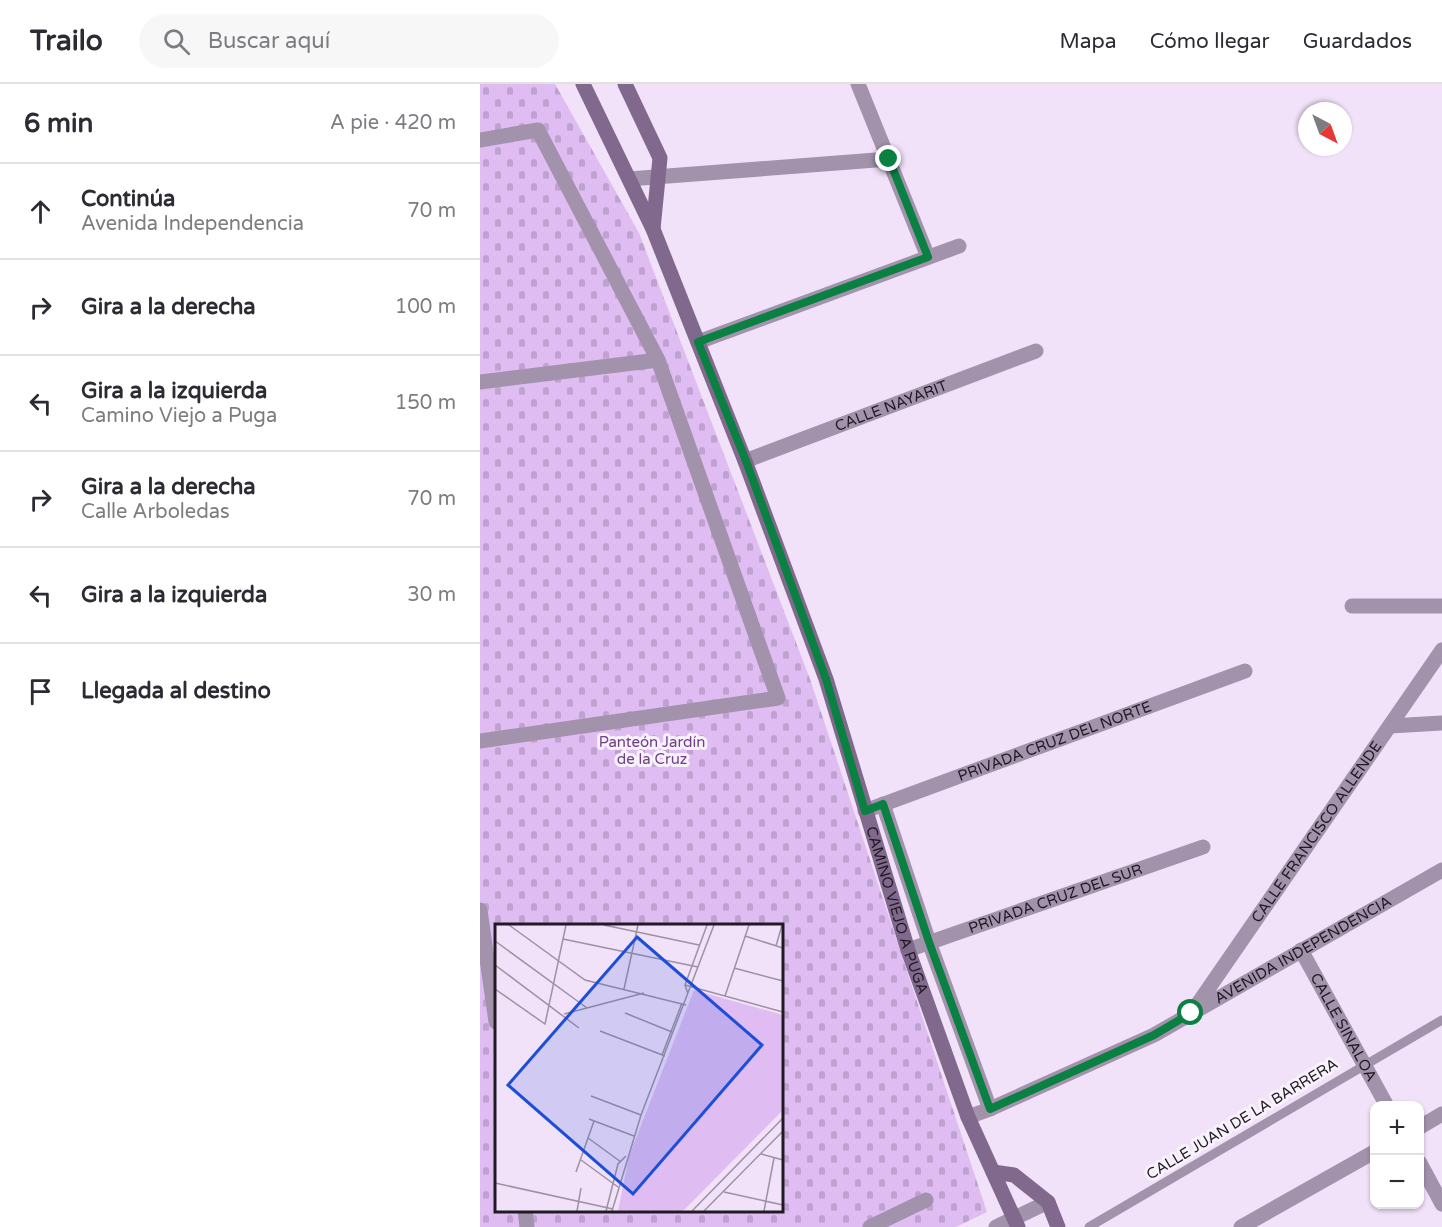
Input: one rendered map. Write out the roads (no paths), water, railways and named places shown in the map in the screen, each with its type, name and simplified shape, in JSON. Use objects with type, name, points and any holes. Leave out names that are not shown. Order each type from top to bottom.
[{"type":"street","name":"CAMINO VIEJO A PUGA","points":[[583,84],[653,229],[746,461],[826,679],[908,950],[968,1117],[993,1172]]},
{"type":"street","points":[[625,84],[660,158],[653,229]]},
{"type":"street","points":[[858,84],[928,257]]},
{"type":"street","points":[[480,140],[538,130],[658,360],[778,698],[480,741]]},
{"type":"street","points":[[629,179],[889,159]]},
{"type":"street","points":[[698,342],[959,246]]},
{"type":"street","name":"CALLE NAYARIT","points":[[746,461],[1036,351]]},
{"type":"street","points":[[480,382],[658,360]]},
{"type":"street","points":[[1352,606],[1442,606]]},
{"type":"street","name":"CALLE FRANCISCO ALLENDE","points":[[1191,1013],[1442,650]]},
{"type":"street","name":"PRIVADA CRUZ DEL NORTE","points":[[865,811],[1245,671]]},
{"type":"street","points":[[1390,726],[1442,723]]},
{"type":"street","points":[[883,804],[929,942],[990,1109]]},
{"type":"street","name":"PRIVADA CRUZ DEL SUR","points":[[908,950],[1203,847]]},
{"type":"street","name":"AVENIDA INDEPENDENCIA","points":[[968,1117],[1154,1035],[1442,870]]},
{"type":"street","points":[[480,910],[495,1015]]},
{"type":"street","name":"CALLE SINALOA","points":[[1301,950],[1384,1101]]},
{"type":"street","points":[[1424,1124],[1442,1114]]},
{"type":"street","points":[[1241,1227],[1370,1154]]},
{"type":"street","points":[[993,1172],[1014,1175],[1048,1202],[1058,1227]]},
{"type":"street","points":[[993,1172],[1016,1223]]},
{"type":"street","points":[[1424,1172],[1442,1204]]},
{"type":"street","points":[[870,1227],[926,1200]]},
{"type":"street","points":[[996,1227],[1016,1223],[1048,1202]]},
{"type":"street","points":[[525,1212],[527,1227]]},
{"type":"lane","name":"CALLE JUAN DE LA BARRERA","points":[[1089,1227],[1442,1020]]},
{"type":"park label","name":"Panteón Jardín de la Cruz","points":[[652,750]]}]
